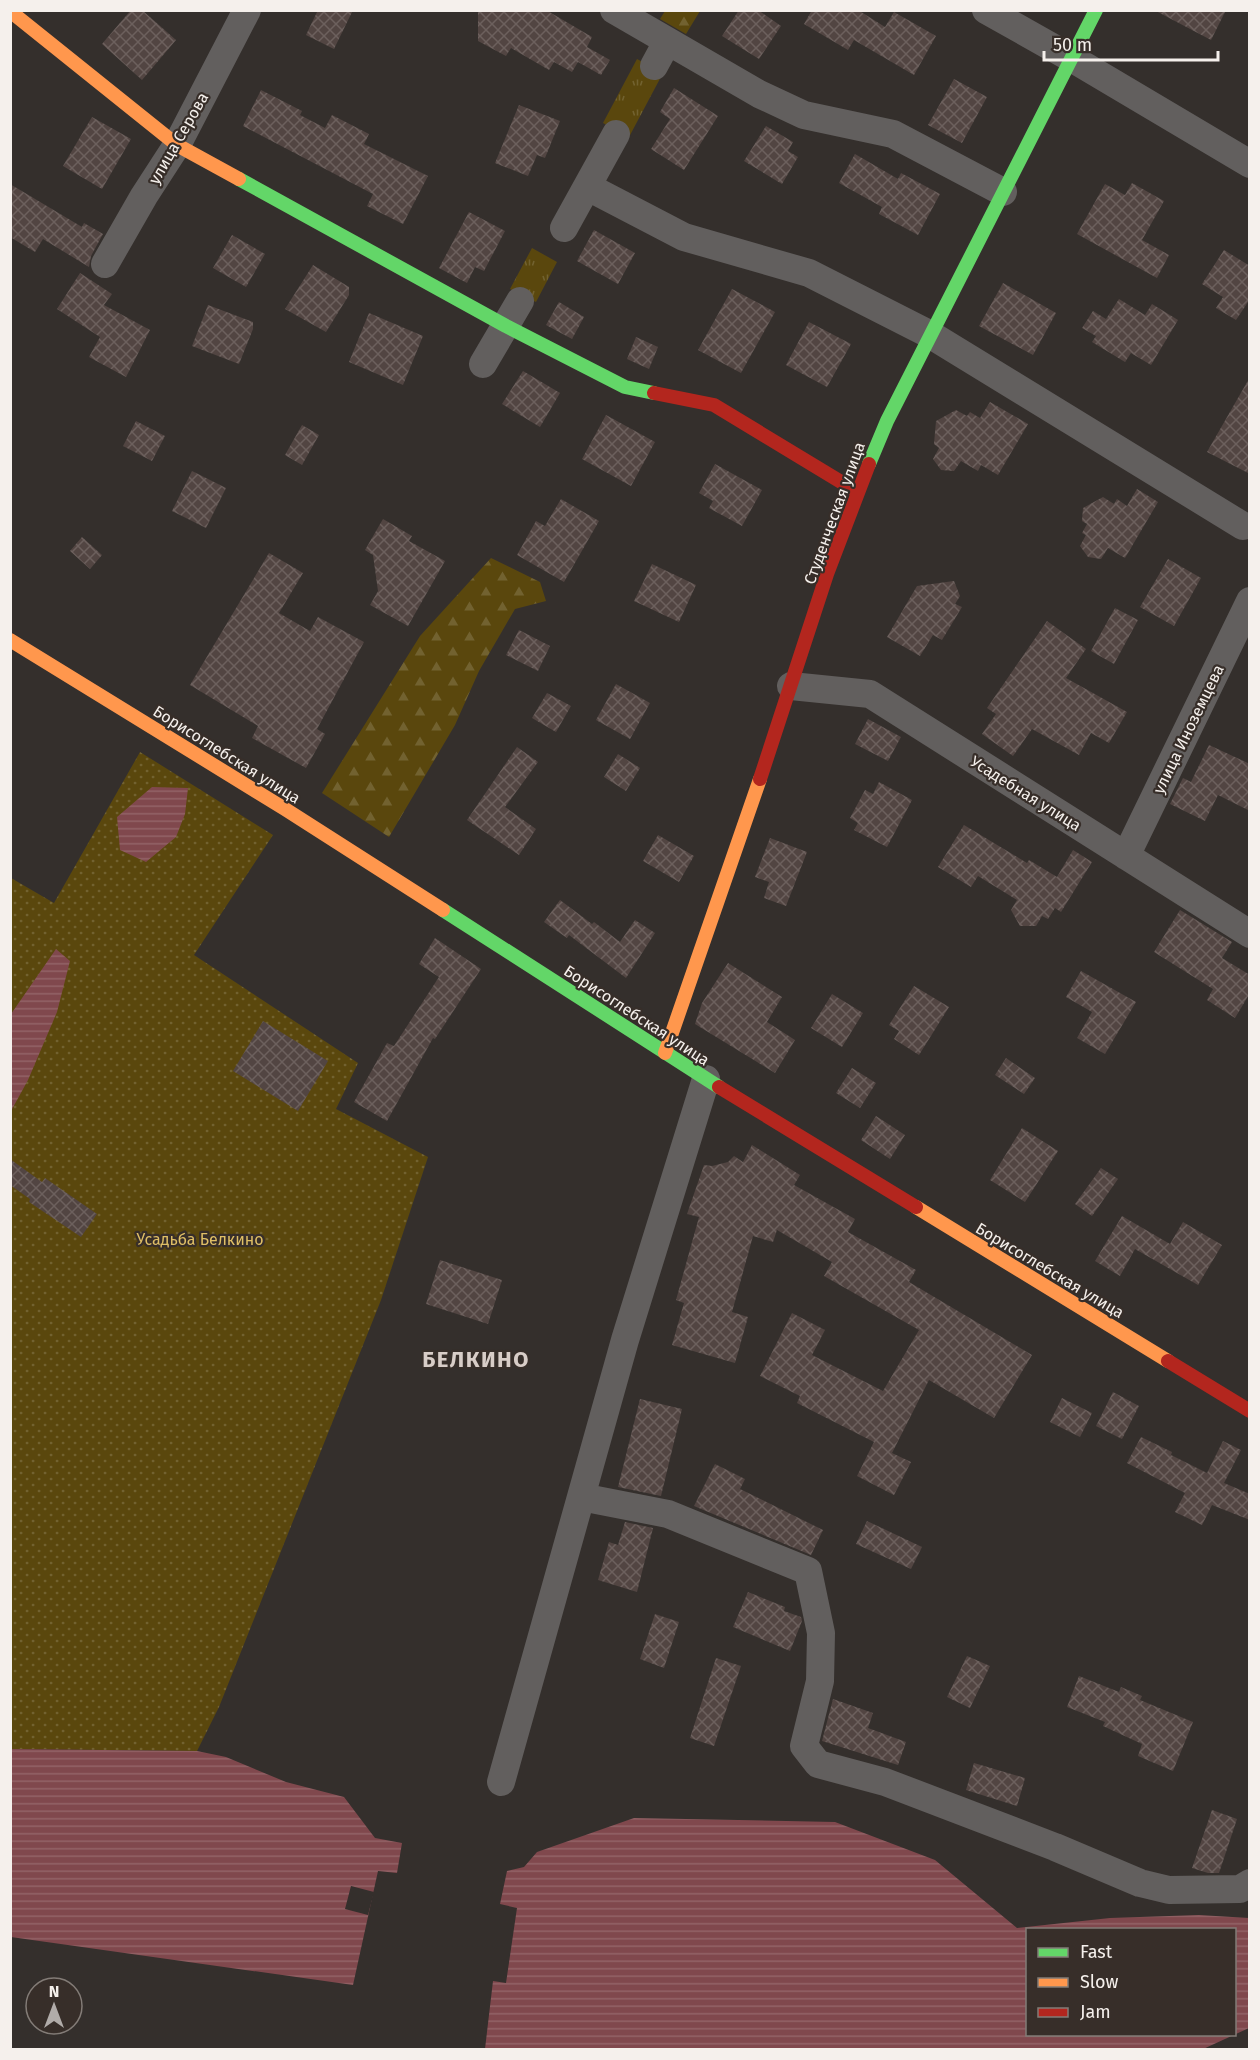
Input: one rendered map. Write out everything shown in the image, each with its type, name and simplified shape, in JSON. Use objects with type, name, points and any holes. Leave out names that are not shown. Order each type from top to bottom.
[{"type":"street","name":"улица Серова","points":[[105,264],[177,145],[247,10]]},
{"type":"street","points":[[614,10],[660,54],[804,115],[892,134],[1003,192]]},
{"type":"street","points":[[987,10],[1250,164]]},
{"type":"street","name":"Студенческая улица","points":[[665,1053],[777,731],[856,491],[886,421],[1073,59],[1096,10]]},
{"type":"street","points":[[10,11],[177,145],[507,326],[625,387],[714,405],[856,491]]},
{"type":"street","points":[[564,228],[616,134]]},
{"type":"street","points":[[588,187],[684,237],[808,273],[930,334],[1243,526]]},
{"type":"street","points":[[483,364],[520,301]]},
{"type":"street","name":"улица Иноземцева","points":[[1126,856],[1250,601]]},
{"type":"street","name":"Борисоглебская улица","points":[[10,640],[294,815],[706,1079],[1250,1411]]},
{"type":"street","name":"Усадебная улица","points":[[791,686],[870,694],[1250,934]]},
{"type":"street","points":[[501,1782],[625,1340],[706,1079]]},
{"type":"street","points":[[581,1497],[668,1514],[808,1571],[821,1634],[820,1681],[804,1746],[818,1764],[885,1782],[1055,1847],[1140,1883],[1169,1890],[1240,1889],[1250,1882]]},
{"type":"green space","points":[[665,11],[700,11],[686,34],[660,19]]},
{"type":"green space","points":[[637,59],[663,73],[629,137],[603,123]]},
{"type":"green space","points":[[532,248],[557,262],[536,302],[510,289]]},
{"type":"green space","points":[[491,558],[540,582],[546,601],[515,609],[479,671],[455,725],[389,837],[322,793],[420,636]]},
{"type":"green space","name":"Усадьба Белкино","points":[[140,752],[273,835],[194,955],[358,1063],[336,1109],[428,1157],[381,1300],[219,1707],[197,1751],[11,1749],[11,878],[54,903]]},
{"type":"shaded area","points":[[152,787],[188,788],[185,814],[176,837],[146,862],[120,850],[117,817]]},
{"type":"shaded area","points":[[56,949],[70,961],[57,1012],[28,1080],[11,1111],[11,1014]]},
{"type":"shaded area","points":[[11,1749],[197,1751],[226,1757],[286,1782],[344,1797],[375,1838],[402,1843],[397,1873],[378,1871],[353,1985],[11,1937]]},
{"type":"shaded area","points":[[634,1818],[835,1822],[935,1860],[1017,1928],[1110,1918],[1199,1915],[1249,1918],[1249,2028],[1236,2034],[1236,1928],[1026,1928],[1026,2036],[1232,2036],[1201,2050],[485,2049],[493,1981],[506,1983],[517,1908],[500,1904],[507,1871],[524,1867],[537,1852]]},
{"type":"pier","points":[[351,1886],[374,1892],[368,1915],[345,1909]]},
{"type":"building","points":[[131,10],[142,10],[176,40],[142,80],[102,44]]},
{"type":"building","points":[[318,10],[353,10],[334,49],[306,35]]},
{"type":"building","points":[[478,10],[546,10],[592,37],[587,47],[610,60],[601,75],[578,62],[572,72],[554,62],[549,70],[511,48],[506,56],[478,41]]},
{"type":"building","points":[[739,10],[758,10],[781,26],[759,59],[722,36]]},
{"type":"building","points":[[812,10],[858,10],[885,27],[894,12],[936,36],[914,75],[854,40],[848,50],[804,24]]},
{"type":"building","points":[[1154,10],[1226,10],[1211,40]]},
{"type":"building","points":[[954,79],[987,97],[962,143],[928,125]]},
{"type":"building","points":[[674,88],[718,116],[684,170],[651,149],[670,119],[660,112]]},
{"type":"building","points":[[261,90],[302,111],[300,115],[325,128],[332,115],[369,134],[364,144],[428,176],[403,224],[367,206],[373,194],[243,126]]},
{"type":"building","points":[[519,105],[560,121],[545,158],[537,155],[528,176],[495,163]]},
{"type":"building","points":[[92,117],[131,139],[102,189],[63,166]]},
{"type":"building","points":[[766,126],[793,142],[788,151],[798,157],[782,184],[744,161]]},
{"type":"building","points":[[855,154],[898,179],[901,173],[940,194],[918,235],[879,214],[882,207],[839,183]]},
{"type":"building","points":[[1132,183],[1164,201],[1142,240],[1169,255],[1157,278],[1077,234],[1105,184],[1125,195]]},
{"type":"building","points":[[10,184],[82,227],[84,223],[103,234],[91,256],[89,267],[43,239],[35,252],[10,237]]},
{"type":"building","points":[[469,212],[505,231],[484,271],[475,267],[467,283],[439,268]]},
{"type":"building","points":[[594,230],[635,253],[618,284],[577,261]]},
{"type":"building","points":[[232,235],[265,254],[246,287],[213,268]]},
{"type":"building","points":[[1224,250],[1250,266],[1250,299],[1236,320],[1216,308],[1223,297],[1202,284]]},
{"type":"building","points":[[313,265],[349,287],[349,295],[326,332],[285,309]]},
{"type":"building","points":[[80,273],[112,294],[104,305],[150,330],[126,377],[89,357],[100,337],[57,309]]},
{"type":"building","points":[[1003,283],[1056,313],[1033,355],[979,326]]},
{"type":"building","points":[[732,289],[775,312],[741,373],[698,350]]},
{"type":"building","points":[[1119,299],[1145,315],[1152,304],[1178,320],[1151,365],[1131,353],[1125,362],[1092,342],[1096,336],[1082,328],[1093,311],[1106,319]]},
{"type":"building","points":[[559,302],[584,317],[572,339],[546,325]]},
{"type":"building","points":[[208,305],[253,322],[253,329],[239,364],[192,346]]},
{"type":"building","points":[[369,313],[423,336],[403,385],[349,362]]},
{"type":"building","points":[[809,322],[851,344],[827,387],[786,365]]},
{"type":"building","points":[[636,337],[658,347],[649,369],[627,359]]},
{"type":"building","points":[[523,371],[560,393],[540,427],[502,404]]},
{"type":"building","points":[[1250,377],[1250,474],[1207,452]]},
{"type":"building","points":[[990,402],[1028,424],[998,475],[981,465],[978,471],[961,461],[954,471],[941,470],[933,459],[939,448],[934,444],[936,421],[956,410],[967,416],[970,412],[980,418]]},
{"type":"building","points":[[606,415],[655,442],[631,486],[582,459]]},
{"type":"building","points":[[136,421],[165,436],[152,461],[123,446]]},
{"type":"building","points":[[302,425],[319,435],[302,465],[285,455]]},
{"type":"building","points":[[715,464],[762,490],[742,526],[709,508],[713,501],[699,493]]},
{"type":"building","points":[[192,471],[226,488],[206,528],[172,511]]},
{"type":"building","points":[[1137,489],[1158,502],[1125,558],[1108,548],[1101,559],[1088,557],[1080,546],[1086,535],[1082,533],[1087,524],[1082,521],[1083,508],[1103,497],[1114,504],[1117,499],[1127,506]]},
{"type":"building","points":[[561,499],[599,521],[564,582],[517,555],[536,521],[545,526]]},
{"type":"building","points":[[383,519],[412,536],[409,541],[445,561],[408,626],[370,605],[378,591],[373,555],[365,550]]},
{"type":"building","points":[[82,537],[102,555],[90,569],[70,551]]},
{"type":"building","points":[[269,553],[303,573],[279,613],[310,631],[318,617],[364,642],[317,729],[325,734],[306,768],[252,738],[258,726],[190,685]]},
{"type":"building","points":[[1168,559],[1201,578],[1174,626],[1140,607]]},
{"type":"building","points":[[652,564],[696,585],[679,622],[634,601]]},
{"type":"building","points":[[954,581],[960,596],[955,604],[962,607],[942,640],[933,635],[920,656],[887,637],[917,586]]},
{"type":"building","points":[[1115,608],[1138,620],[1114,664],[1091,651]]},
{"type":"building","points":[[1047,621],[1086,649],[1066,678],[1127,712],[1109,743],[1091,733],[1079,755],[1032,729],[1013,756],[982,734],[996,714],[987,708]]},
{"type":"building","points":[[519,630],[550,646],[538,671],[506,655]]},
{"type":"building","points":[[616,684],[650,703],[630,739],[596,720]]},
{"type":"building","points":[[547,693],[571,706],[556,732],[532,718]]},
{"type":"building","points":[[868,719],[901,737],[888,761],[855,744]]},
{"type":"building","points":[[1209,745],[1250,764],[1250,811],[1218,795],[1205,821],[1170,804],[1183,778],[1191,782]]},
{"type":"building","points":[[517,747],[538,762],[505,807],[536,829],[519,855],[467,820]]},
{"type":"building","points":[[618,754],[640,768],[626,791],[604,777]]},
{"type":"building","points":[[879,782],[912,800],[887,847],[854,830],[858,823],[850,818],[865,790],[873,794]]},
{"type":"building","points":[[964,825],[1027,863],[1029,860],[1057,877],[1073,850],[1092,862],[1061,912],[1055,908],[1048,919],[1042,916],[1036,926],[1020,926],[1011,910],[1017,900],[978,876],[971,887],[938,867]]},
{"type":"building","points":[[658,835],[694,856],[679,882],[643,861]]},
{"type":"building","points":[[770,838],[807,852],[786,906],[764,898],[769,882],[755,877]]},
{"type":"building","points":[[560,900],[620,942],[635,920],[655,933],[626,978],[569,935],[567,938],[544,922]]},
{"type":"building","points":[[1180,910],[1232,942],[1222,958],[1250,975],[1250,993],[1235,1018],[1207,1000],[1213,989],[1154,952]]},
{"type":"building","points":[[435,938],[481,969],[435,1039],[433,1038],[387,1121],[354,1102],[387,1043],[394,1046],[439,977],[419,964]]},
{"type":"building","points":[[728,963],[782,997],[767,1022],[795,1040],[775,1073],[695,1024],[702,1003]]},
{"type":"building","points":[[1081,971],[1136,1002],[1105,1054],[1077,1038],[1092,1012],[1066,997]]},
{"type":"building","points":[[914,986],[949,1007],[919,1055],[894,1039],[899,1031],[889,1025]]},
{"type":"building","points":[[832,994],[863,1013],[842,1047],[811,1028]]},
{"type":"building","points":[[263,1021],[328,1061],[298,1111],[233,1071]]},
{"type":"building","points":[[1006,1058],[1035,1078],[1024,1094],[995,1075]]},
{"type":"building","points":[[852,1068],[876,1083],[860,1108],[836,1093]]},
{"type":"building","points":[[876,1116],[905,1135],[890,1159],[861,1140]]},
{"type":"building","points":[[1022,1128],[1058,1151],[1025,1202],[990,1180]]},
{"type":"building","points":[[752,1145],[800,1175],[794,1185],[855,1219],[848,1232],[916,1270],[909,1282],[1032,1355],[994,1418],[929,1380],[892,1453],[911,1462],[894,1495],[857,1476],[874,1442],[797,1403],[800,1396],[760,1376],[792,1313],[825,1330],[812,1355],[883,1391],[919,1330],[824,1276],[832,1262],[777,1230],[773,1242],[753,1236],[732,1312],[748,1317],[735,1363],[672,1345],[684,1303],[676,1300],[699,1217],[687,1214],[704,1165],[712,1166],[728,1162],[734,1156],[743,1162]]},
{"type":"building","points":[[10,1159],[42,1182],[45,1178],[97,1214],[81,1237],[29,1202],[30,1199],[10,1185]]},
{"type":"building","points":[[1101,1168],[1118,1179],[1092,1216],[1075,1204]]},
{"type":"building","points":[[1122,1216],[1170,1244],[1183,1222],[1222,1245],[1198,1285],[1135,1249],[1120,1276],[1095,1261]]},
{"type":"building","points":[[440,1260],[502,1280],[488,1324],[426,1304]]},
{"type":"building","points":[[1113,1392],[1139,1406],[1122,1439],[1096,1426]]},
{"type":"building","points":[[1062,1398],[1092,1413],[1080,1437],[1050,1422]]},
{"type":"building","points":[[640,1399],[682,1409],[661,1496],[618,1487]]},
{"type":"building","points":[[1141,1437],[1207,1473],[1223,1441],[1241,1450],[1224,1483],[1250,1494],[1250,1520],[1212,1505],[1202,1525],[1175,1512],[1185,1493],[1127,1463]]},
{"type":"building","points":[[715,1464],[745,1479],[740,1489],[823,1530],[811,1555],[694,1506]]},
{"type":"building","points":[[867,1521],[922,1547],[911,1569],[856,1544]]},
{"type":"building","points":[[625,1522],[653,1528],[637,1592],[598,1580],[609,1542],[618,1545]]},
{"type":"building","points":[[748,1592],[785,1607],[784,1611],[801,1617],[802,1621],[790,1651],[733,1627]]},
{"type":"building","points":[[655,1614],[679,1622],[664,1668],[640,1659]]},
{"type":"building","points":[[967,1656],[990,1666],[970,1708],[947,1697]]},
{"type":"building","points":[[716,1658],[741,1666],[714,1746],[690,1738]]},
{"type":"building","points":[[1079,1676],[1119,1692],[1121,1687],[1142,1696],[1140,1700],[1193,1722],[1173,1771],[1138,1756],[1142,1744],[1103,1726],[1105,1722],[1067,1707]]},
{"type":"building","points":[[833,1699],[873,1713],[868,1728],[906,1742],[898,1765],[822,1741]]},
{"type":"building","points":[[974,1763],[1025,1778],[1017,1806],[966,1790]]},
{"type":"building","points":[[1212,1810],[1237,1819],[1219,1873],[1208,1873],[1192,1868]]},
{"type":"traffic: fast","points":[[869,464],[887,421],[1096,10]]},
{"type":"traffic: fast","points":[[239,179],[506,326],[625,387],[654,393]]},
{"type":"traffic: fast","points":[[443,910],[719,1087]]},
{"type":"traffic: slow","points":[[10,11],[177,145],[239,179]]},
{"type":"traffic: slow","points":[[10,640],[285,809],[443,910]]},
{"type":"traffic: slow","points":[[665,1053],[760,779]]},
{"type":"traffic: slow","points":[[916,1207],[1168,1361]]},
{"type":"traffic: jam","points":[[654,393],[714,405],[856,491]]},
{"type":"traffic: jam","points":[[760,779],[827,574],[869,464]]},
{"type":"traffic: jam","points":[[719,1087],[916,1207]]},
{"type":"traffic: jam","points":[[1168,1361],[1250,1411]]},
{"type":"district","name":"БЕЛКИНО","points":[[476,1359]]}]
